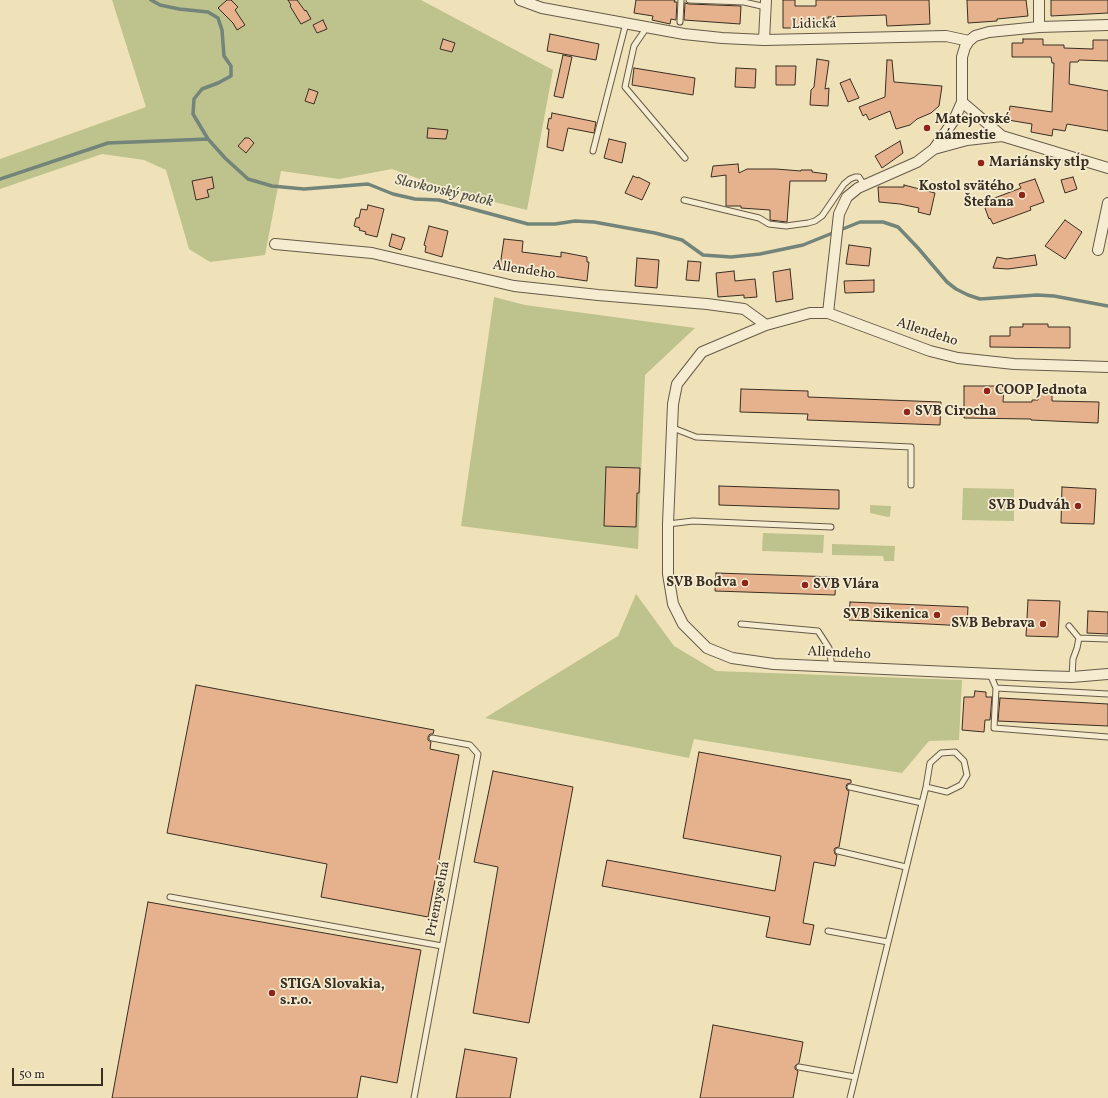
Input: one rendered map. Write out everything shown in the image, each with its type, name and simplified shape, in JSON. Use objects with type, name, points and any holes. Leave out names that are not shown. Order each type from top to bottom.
[{"type":"street","name":"Lidická","points":[[522,0],[542,8],[684,34],[722,38],[764,40],[946,36],[969,41]]},
{"type":"street","points":[[1039,0],[1039,27]]},
{"type":"street","points":[[764,40],[766,4]]},
{"type":"street","points":[[934,150],[954,120],[962,102],[962,57],[965,47],[969,41],[981,34],[1039,27],[1108,26]]},
{"type":"street","points":[[962,102],[1002,136]]},
{"type":"street","points":[[828,312],[839,214],[847,197],[864,185],[911,165],[934,150],[967,140],[1002,136],[1108,168]]},
{"type":"street","points":[[1098,250],[1108,203]]},
{"type":"street","name":"Allendeho","points":[[275,244],[372,253],[514,286],[707,304],[744,309],[766,325]]},
{"type":"street","name":"Allendeho","points":[[1108,367],[1014,364],[958,358],[930,352],[828,312],[810,313],[766,325],[702,352],[677,384],[673,404],[668,524],[668,574],[673,604],[683,624],[707,648],[732,658],[774,664],[832,668],[1072,677],[1108,674]]},
{"type":"lane","points":[[680,22],[681,0]]},
{"type":"lane","points":[[689,0],[766,4]]},
{"type":"lane","points":[[594,151],[626,23]]},
{"type":"lane","points":[[646,27],[634,46],[625,87],[685,158]]},
{"type":"lane","points":[[684,200],[759,218],[769,224],[786,226],[808,223],[815,221],[822,216],[844,184],[850,179],[859,177],[864,185]]},
{"type":"lane","points":[[673,428],[696,437],[911,447],[911,485]]},
{"type":"lane","points":[[668,524],[693,521],[831,527]]},
{"type":"lane","points":[[741,624],[818,631],[829,648],[832,668]]},
{"type":"lane","points":[[1069,626],[1079,638],[1107,639]]},
{"type":"lane","points":[[1072,677],[1073,659],[1079,638]]},
{"type":"lane","points":[[990,674],[996,688],[994,728],[1108,737]]},
{"type":"lane","points":[[996,688],[1108,694]]},
{"type":"lane","name":"Priemyselná","points":[[414,1098],[478,754],[470,745],[432,738]]},
{"type":"lane","points":[[850,1098],[922,803],[930,763],[941,753],[955,752],[964,761],[967,775],[961,785],[947,792],[926,786]]},
{"type":"lane","points":[[850,787],[922,803]]},
{"type":"lane","points":[[838,851],[906,867]]},
{"type":"lane","points":[[170,897],[442,946]]},
{"type":"lane","points":[[828,931],[888,942]]},
{"type":"lane","points":[[799,1067],[855,1077]]},
{"type":"green space","points":[[112,0],[421,0],[553,70],[527,210],[461,194],[392,169],[339,179],[281,171],[265,255],[210,262],[189,249],[166,170],[144,160],[102,154],[0,189],[0,159],[146,107]]},
{"type":"green space","points":[[494,297],[525,305],[695,328],[645,375],[638,549],[461,526]]},
{"type":"green space","points":[[963,488],[1014,489],[1014,521],[962,520]]},
{"type":"green space","points":[[870,505],[891,506],[890,516],[888,517],[870,513]]},
{"type":"green space","points":[[763,533],[824,535],[823,553],[762,551]]},
{"type":"green space","points":[[832,544],[895,546],[894,561],[884,561],[883,556],[832,555]]},
{"type":"green space","points":[[636,594],[674,646],[716,671],[962,680],[959,740],[929,741],[902,773],[694,739],[689,758],[485,718],[618,636]]},
{"type":"building","points":[[227,0],[231,0],[238,7],[235,10],[245,25],[237,30],[233,23],[218,8]]},
{"type":"building","points":[[288,0],[297,0],[305,11],[306,10],[311,19],[301,24]]},
{"type":"building","points":[[636,0],[675,0],[674,2],[677,2],[676,20],[671,19],[670,24],[652,20],[653,16],[634,13]]},
{"type":"building","points":[[783,0],[795,0],[795,6],[816,6],[816,0],[929,0],[930,24],[887,26],[886,15],[828,17],[828,28],[783,28]]},
{"type":"building","points":[[967,0],[1026,0],[1028,16],[997,19],[997,21],[968,23]]},
{"type":"building","points":[[1051,0],[1108,0],[1108,13],[1051,16]]},
{"type":"building","points":[[685,3],[741,6],[740,24],[684,20]]},
{"type":"building","points":[[323,20],[327,29],[317,33],[313,25]]},
{"type":"building","points":[[550,34],[599,44],[596,60],[547,51]]},
{"type":"building","points":[[443,39],[455,43],[452,52],[440,49]]},
{"type":"building","points":[[1023,39],[1043,39],[1043,45],[1064,45],[1064,48],[1093,49],[1093,40],[1108,40],[1108,61],[1079,60],[1078,62],[1070,62],[1069,84],[1108,91],[1108,131],[1067,124],[1065,131],[1053,129],[1052,136],[1031,132],[1032,124],[1008,120],[1010,106],[1052,112],[1054,63],[1052,63],[1051,57],[1012,57],[1012,43],[1023,43]]},
{"type":"building","points":[[563,55],[572,57],[563,98],[554,96]]},
{"type":"building","points":[[817,59],[829,61],[825,89],[829,88],[828,106],[810,105],[811,90],[814,87]]},
{"type":"building","points":[[887,60],[892,60],[894,82],[942,86],[939,106],[931,113],[917,119],[910,125],[896,129],[890,111],[869,120],[866,114],[863,116],[859,107],[885,97]]},
{"type":"building","points":[[776,66],[796,66],[795,85],[776,85]]},
{"type":"building","points":[[634,68],[695,78],[693,95],[632,85]]},
{"type":"building","points":[[736,68],[756,69],[755,88],[735,87]]},
{"type":"building","points":[[850,79],[859,98],[848,102],[840,83]]},
{"type":"building","points":[[309,89],[318,92],[314,104],[305,101]]},
{"type":"building","points":[[552,113],[596,122],[594,133],[568,128],[563,151],[547,147],[549,129],[547,129],[549,118],[551,119]]},
{"type":"building","points":[[428,128],[448,130],[446,139],[427,138]]},
{"type":"building","points":[[245,138],[249,138],[254,143],[246,153],[238,146]]},
{"type":"building","points":[[609,139],[626,143],[622,163],[604,158]]},
{"type":"building","points":[[900,141],[903,153],[882,168],[875,156]]},
{"type":"building","points":[[738,164],[739,173],[747,169],[812,170],[812,172],[827,174],[826,181],[790,181],[787,222],[770,220],[770,210],[741,208],[741,206],[726,206],[726,175],[711,177],[713,166]]},
{"type":"building","points":[[633,176],[650,183],[642,200],[625,193]]},
{"type":"building","points":[[212,177],[214,188],[207,190],[209,197],[196,200],[192,181]]},
{"type":"building","points":[[1073,177],[1077,189],[1065,193],[1061,180]]},
{"type":"building","name":"Kostol svätého Štefana","points":[[1035,179],[1044,202],[1030,207],[1031,210],[993,224],[990,218],[989,219],[984,202],[1021,188],[1019,184]]},
{"type":"building","points":[[904,185],[935,193],[930,215],[918,212],[919,208],[879,202],[878,187],[904,187]]},
{"type":"building","points":[[368,205],[384,209],[377,237],[365,234],[366,232],[359,230],[360,228],[354,226],[356,218],[359,218],[361,209],[367,210]]},
{"type":"building","points":[[1065,220],[1082,232],[1065,259],[1045,246]]},
{"type":"building","points":[[429,226],[448,231],[442,257],[425,252],[426,246],[424,245]]},
{"type":"building","points":[[392,234],[405,238],[401,250],[389,246]]},
{"type":"building","points":[[504,239],[523,241],[522,252],[561,257],[561,252],[587,257],[587,262],[589,262],[587,281],[532,273],[532,270],[500,266]]},
{"type":"building","points":[[849,245],[871,248],[869,266],[846,264]]},
{"type":"building","points":[[1035,255],[1037,265],[1008,269],[993,268],[997,257],[1007,259]]},
{"type":"building","points":[[637,258],[659,260],[657,288],[635,286]]},
{"type":"building","points":[[688,261],[701,262],[699,281],[686,280]]},
{"type":"building","points":[[790,269],[793,299],[776,302],[773,272]]},
{"type":"building","points":[[734,271],[735,281],[755,279],[757,297],[744,298],[744,295],[718,297],[716,273]]},
{"type":"building","points":[[874,280],[874,292],[845,293],[844,281]]},
{"type":"building","points":[[1023,324],[1048,324],[1048,327],[1070,327],[1070,348],[990,347],[990,336],[1010,336],[1010,327],[1023,327]]},
{"type":"building","points":[[964,386],[1004,386],[1003,402],[1032,402],[1032,400],[1038,400],[1038,390],[1052,390],[1052,401],[1099,402],[1098,423],[1031,419],[964,418]]},
{"type":"building","points":[[741,389],[808,391],[808,397],[941,402],[940,425],[807,420],[808,414],[740,412]]},
{"type":"building","points":[[606,467],[640,468],[639,493],[637,493],[636,527],[604,526]]},
{"type":"building","points":[[719,486],[839,490],[839,509],[719,505]]},
{"type":"building","name":"SVB Dudváh","points":[[1062,487],[1096,489],[1094,524],[1061,523]]},
{"type":"building","points":[[716,573],[836,577],[835,595],[715,591]]},
{"type":"building","name":"SVB Bebrava","points":[[1028,600],[1060,601],[1058,637],[1026,636]]},
{"type":"building","points":[[850,602],[968,607],[967,626],[849,620]]},
{"type":"building","points":[[1088,611],[1108,612],[1108,634],[1087,633]]},
{"type":"building","points":[[196,685],[434,730],[433,734],[430,734],[428,737],[428,740],[431,742],[430,749],[459,755],[428,917],[321,897],[327,864],[167,833]]},
{"type":"building","points":[[975,691],[986,692],[986,697],[992,697],[990,720],[985,720],[984,732],[962,730],[964,697],[974,697]]},
{"type":"building","points":[[1000,698],[1108,704],[1108,726],[998,721]]},
{"type":"building","points":[[699,752],[851,780],[851,783],[847,784],[846,787],[849,791],[839,847],[835,848],[834,850],[835,854],[837,855],[835,866],[814,862],[803,923],[814,925],[810,945],[766,937],[770,917],[602,886],[607,860],[775,891],[781,856],[683,838]]},
{"type":"building","points":[[493,771],[573,787],[529,1023],[473,1013],[498,867],[474,862]]},
{"type":"building","name":"STIGA Slovakia, s.r.o.","points":[[148,902],[421,950],[397,1083],[361,1076],[357,1098],[112,1098]]},
{"type":"building","points":[[713,1025],[803,1042],[799,1063],[795,1066],[795,1069],[798,1071],[793,1098],[700,1098]]},
{"type":"building","points":[[465,1049],[517,1058],[510,1098],[456,1098]]},
{"type":"waterway","name":"Slavkovský potok","points":[[151,0],[160,5],[179,9],[208,12],[218,18],[222,30],[224,56],[231,66],[231,76],[202,89],[194,99],[193,114],[208,139],[225,158],[248,179],[272,186],[304,189],[368,184],[393,194],[415,199],[439,200],[528,224],[555,224],[575,221],[594,222],[655,233],[682,240],[703,255],[731,257],[760,254],[803,245],[860,222],[883,222],[898,227],[947,282],[956,289],[968,295],[980,299],[1037,295],[1054,296],[1108,306]]},
{"type":"waterway","points":[[0,179],[108,143],[208,139]]},
{"type":"place","name":"Matejovské námestie","points":[[927,128]]},
{"type":"place","name":"Mariánsky stĺp","points":[[981,163]]},
{"type":"place","name":"Kostol svätého Štefana","points":[[1022,195]]},
{"type":"place","name":"COOP Jednota","points":[[987,391]]},
{"type":"place","name":"SVB Cirocha","points":[[907,412]]},
{"type":"place","name":"SVB Dudváh","points":[[1078,506]]},
{"type":"place","name":"SVB Bodva","points":[[745,583]]},
{"type":"place","name":"SVB Vlára","points":[[805,585]]},
{"type":"place","name":"SVB Sikenica","points":[[937,615]]},
{"type":"place","name":"SVB Bebrava","points":[[1043,624]]},
{"type":"place","name":"STIGA Slovakia, s.r.o.","points":[[272,993]]}]
